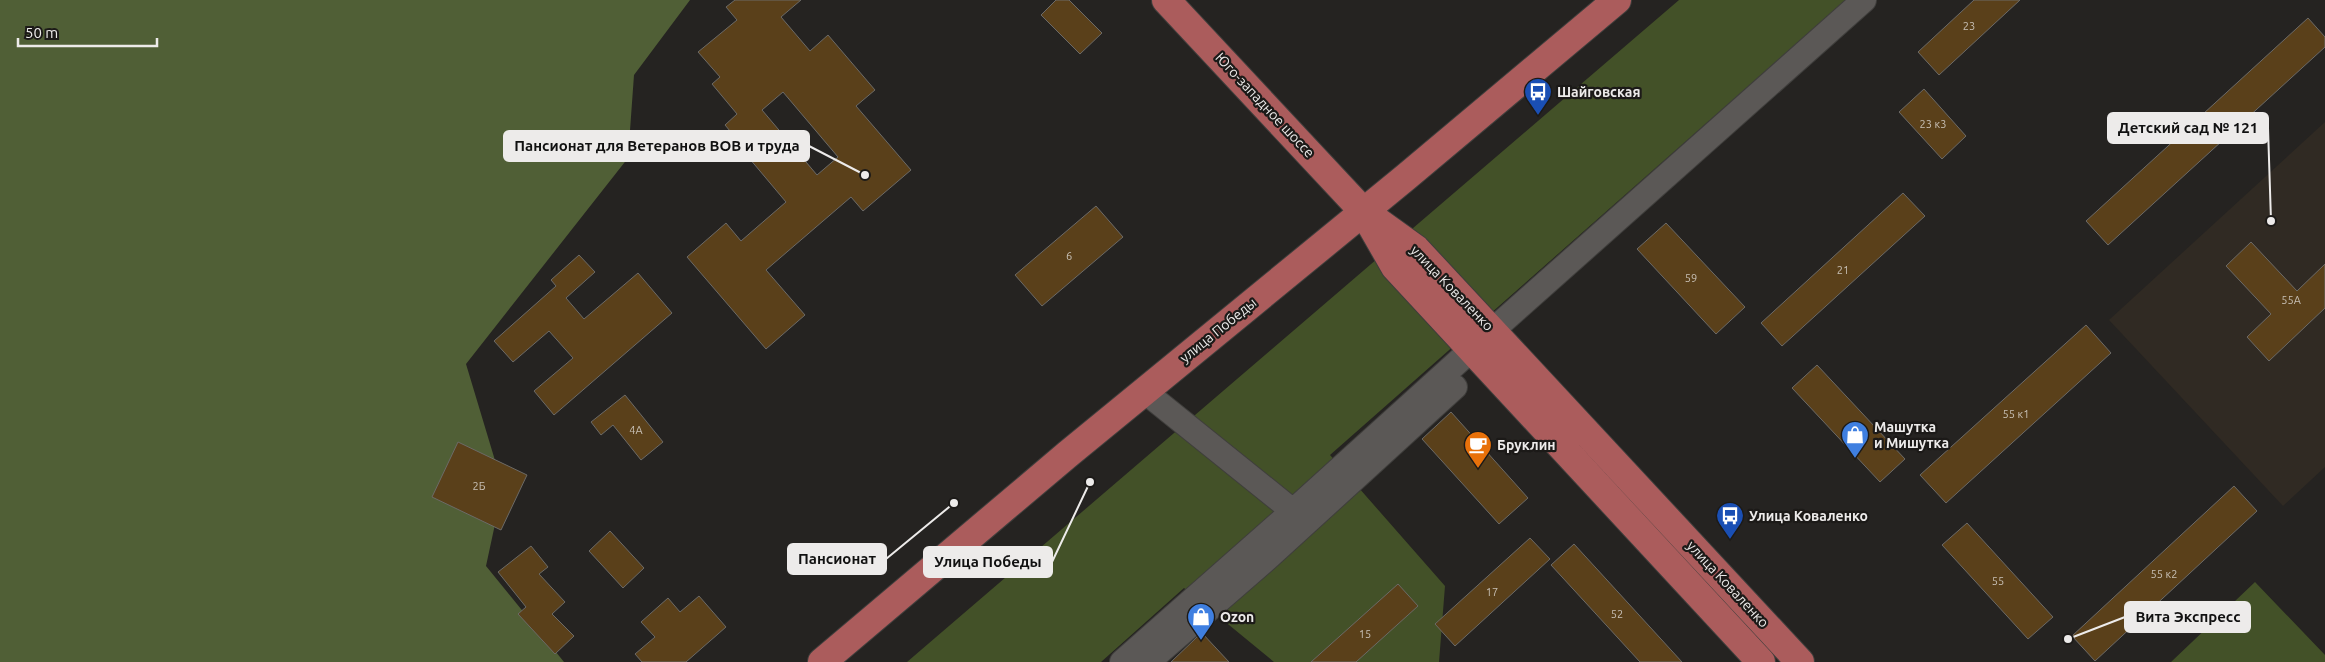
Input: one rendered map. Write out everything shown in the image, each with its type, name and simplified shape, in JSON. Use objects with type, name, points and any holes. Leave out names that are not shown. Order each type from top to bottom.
[{"type":"main road","name":"Юго-западное шоссе","points":[[1166,0],[1363,211]]},
{"type":"main road","name":"улица Победы","points":[[822,662],[1144,391],[1406,177],[1617,0]]},
{"type":"main road","name":"улица Коваленко","points":[[1363,211],[1416,249],[1800,662]]},
{"type":"main road","name":"улица Коваленко","points":[[1363,211],[1396,267],[1761,662]]},
{"type":"main road","points":[[1471,350],[1493,330]]},
{"type":"street","points":[[1493,330],[1864,0]]},
{"type":"street","points":[[1122,662],[1294,511],[1471,350]]},
{"type":"street","points":[[1148,662],[1270,556],[1455,387]]},
{"type":"street","points":[[1144,391],[1294,511]]},
{"type":"shaded area","points":[[2325,122],[2325,467],[2283,506],[2109,320]]},
{"type":"green space","points":[[0,0],[690,0],[634,75],[628,158],[466,364],[503,487],[486,566],[564,662],[0,662]]},
{"type":"green space","points":[[1679,0],[1846,0],[1330,455],[1445,586],[1439,662],[1274,662],[1184,588],[1101,662],[907,662]]},
{"type":"green space","points":[[2255,582],[2325,655],[2325,662],[2171,662]]},
{"type":"building","points":[[735,0],[801,0],[781,17],[810,51],[828,35],[875,90],[856,106],[911,170],[863,211],[851,197],[766,270],[805,315],[766,349],[687,257],[726,223],[741,241],[786,202],[728,133],[730,131],[725,125],[737,114],[712,84],[720,77],[698,52],[737,20],[726,7]],"holes":[[[783,92],[838,157],[817,175],[762,110]]]},
{"type":"building","points":[[1056,0],[1069,0],[1102,33],[1080,54],[1041,15]]},
{"type":"building","points":[[1974,0],[2020,0],[1939,75],[1918,52]]},
{"type":"building","points":[[2308,18],[2325,37],[2325,47],[2108,245],[2086,221]]},
{"type":"building","points":[[1924,89],[1966,136],[1942,159],[1899,112]]},
{"type":"building","points":[[1903,193],[1925,216],[1782,346],[1761,323]]},
{"type":"building","points":[[1096,206],[1123,237],[1042,306],[1015,275]]},
{"type":"building","points":[[1666,223],[1745,307],[1716,334],[1637,249]]},
{"type":"building","points":[[2251,242],[2297,291],[2325,264],[2325,308],[2269,361],[2247,337],[2271,314],[2226,266]]},
{"type":"building","points":[[579,255],[595,272],[566,298],[584,319],[638,273],[672,313],[554,415],[534,391],[573,358],[549,331],[513,362],[494,341],[556,286],[551,280]]},
{"type":"building","points":[[2086,325],[2111,353],[1946,503],[1920,475]]},
{"type":"building","points":[[1817,365],[1905,459],[1880,482],[1792,388]]},
{"type":"building","points":[[625,395],[663,442],[641,460],[613,425],[601,435],[591,422]]},
{"type":"building","points":[[1451,412],[1528,498],[1499,524],[1422,439]]},
{"type":"building","points":[[458,442],[527,475],[501,530],[432,497]]},
{"type":"building","points":[[2234,486],[2257,511],[2095,661],[2072,636]]},
{"type":"building","points":[[1967,523],[2053,617],[2028,639],[1942,545]]},
{"type":"building","points":[[610,531],[644,568],[623,588],[589,551]]},
{"type":"building","points":[[1530,538],[1550,559],[1455,646],[1435,624]]},
{"type":"building","points":[[1574,544],[1682,662],[1640,662],[1551,565]]},
{"type":"building","points":[[531,546],[548,567],[539,574],[565,602],[552,614],[574,636],[555,654],[518,614],[526,607],[498,572]]},
{"type":"building","points":[[1398,584],[1418,606],[1356,662],[1311,662]]},
{"type":"building","points":[[699,596],[726,627],[686,662],[642,662],[635,654],[655,637],[641,622],[668,598],[680,612]]},
{"type":"building","points":[[1202,633],[1229,662],[1171,662],[1197,637]]},
{"type":"place","name":"Шайговская","points":[[1538,116]]},
{"type":"place","name":"Пансионат для Ветеранов ВОВ и труда","points":[[865,175]]},
{"type":"place","name":"Детский сад № 121","points":[[2271,221]]},
{"type":"place","name":"Машутка и Мишутка","points":[[1855,459]]},
{"type":"place","name":"Бруклин","points":[[1478,469]]},
{"type":"place","name":"Улица Победы","points":[[1090,482]]},
{"type":"place","name":"Пансионат","points":[[954,503]]},
{"type":"place","name":"Улица Коваленко","points":[[1730,540]]},
{"type":"place","name":"Вита Экспресс","points":[[2068,639]]},
{"type":"place","name":"Ozon","points":[[1201,641]]}]
